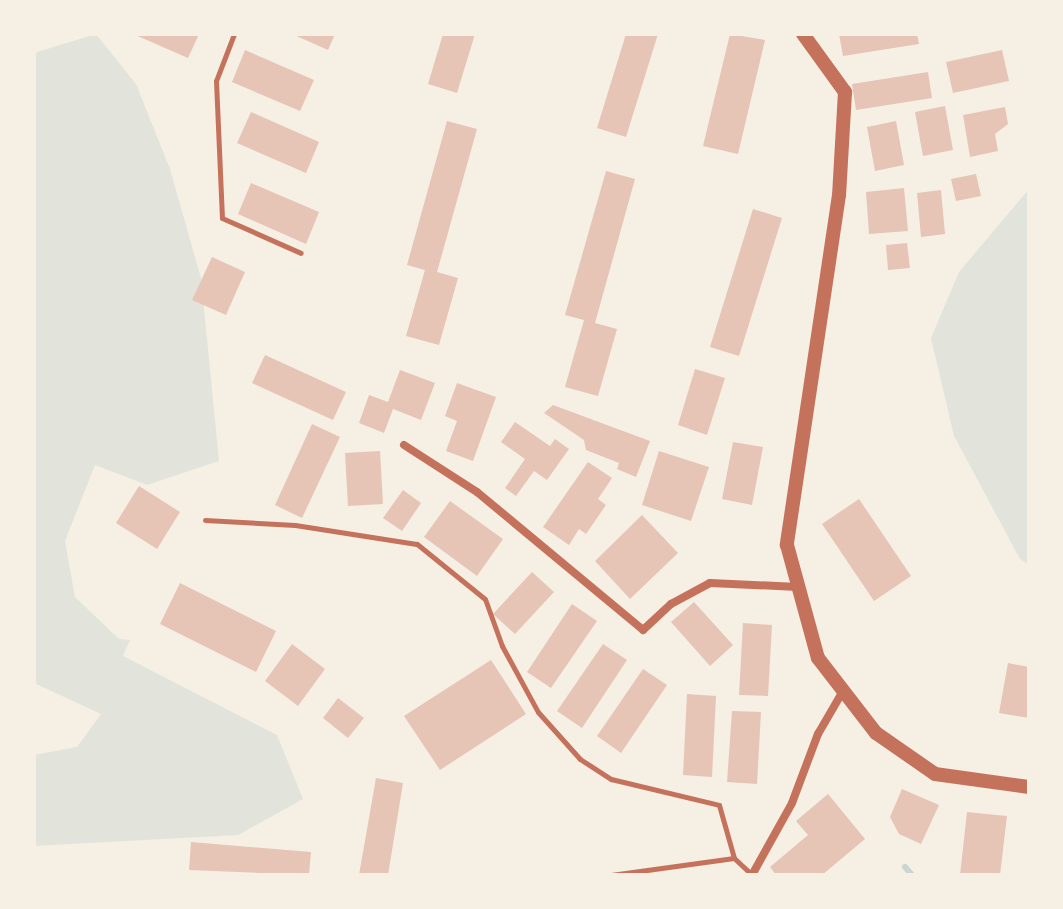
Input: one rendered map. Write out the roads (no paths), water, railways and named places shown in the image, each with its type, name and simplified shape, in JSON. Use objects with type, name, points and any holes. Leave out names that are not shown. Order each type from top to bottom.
[{"type":"street","points":[[803,34],[845,92],[839,195],[787,545],[818,658],[876,733],[935,774],[1029,787]]},
{"type":"street","points":[[404,445],[477,492],[643,630],[671,604],[710,583],[798,587]]},
{"type":"street","points":[[752,875],[792,803],[818,734],[843,691]]},
{"type":"lane","points":[[234,34],[216,81],[222,218],[301,253]]},
{"type":"lane","points":[[205,520],[295,525],[417,544],[485,599],[502,646],[538,712],[580,759],[611,779],[719,805],[734,858],[752,875]]},
{"type":"lane","points":[[611,875],[734,858]]},
{"type":"waterway","points":[[905,867],[912,875]]}]
